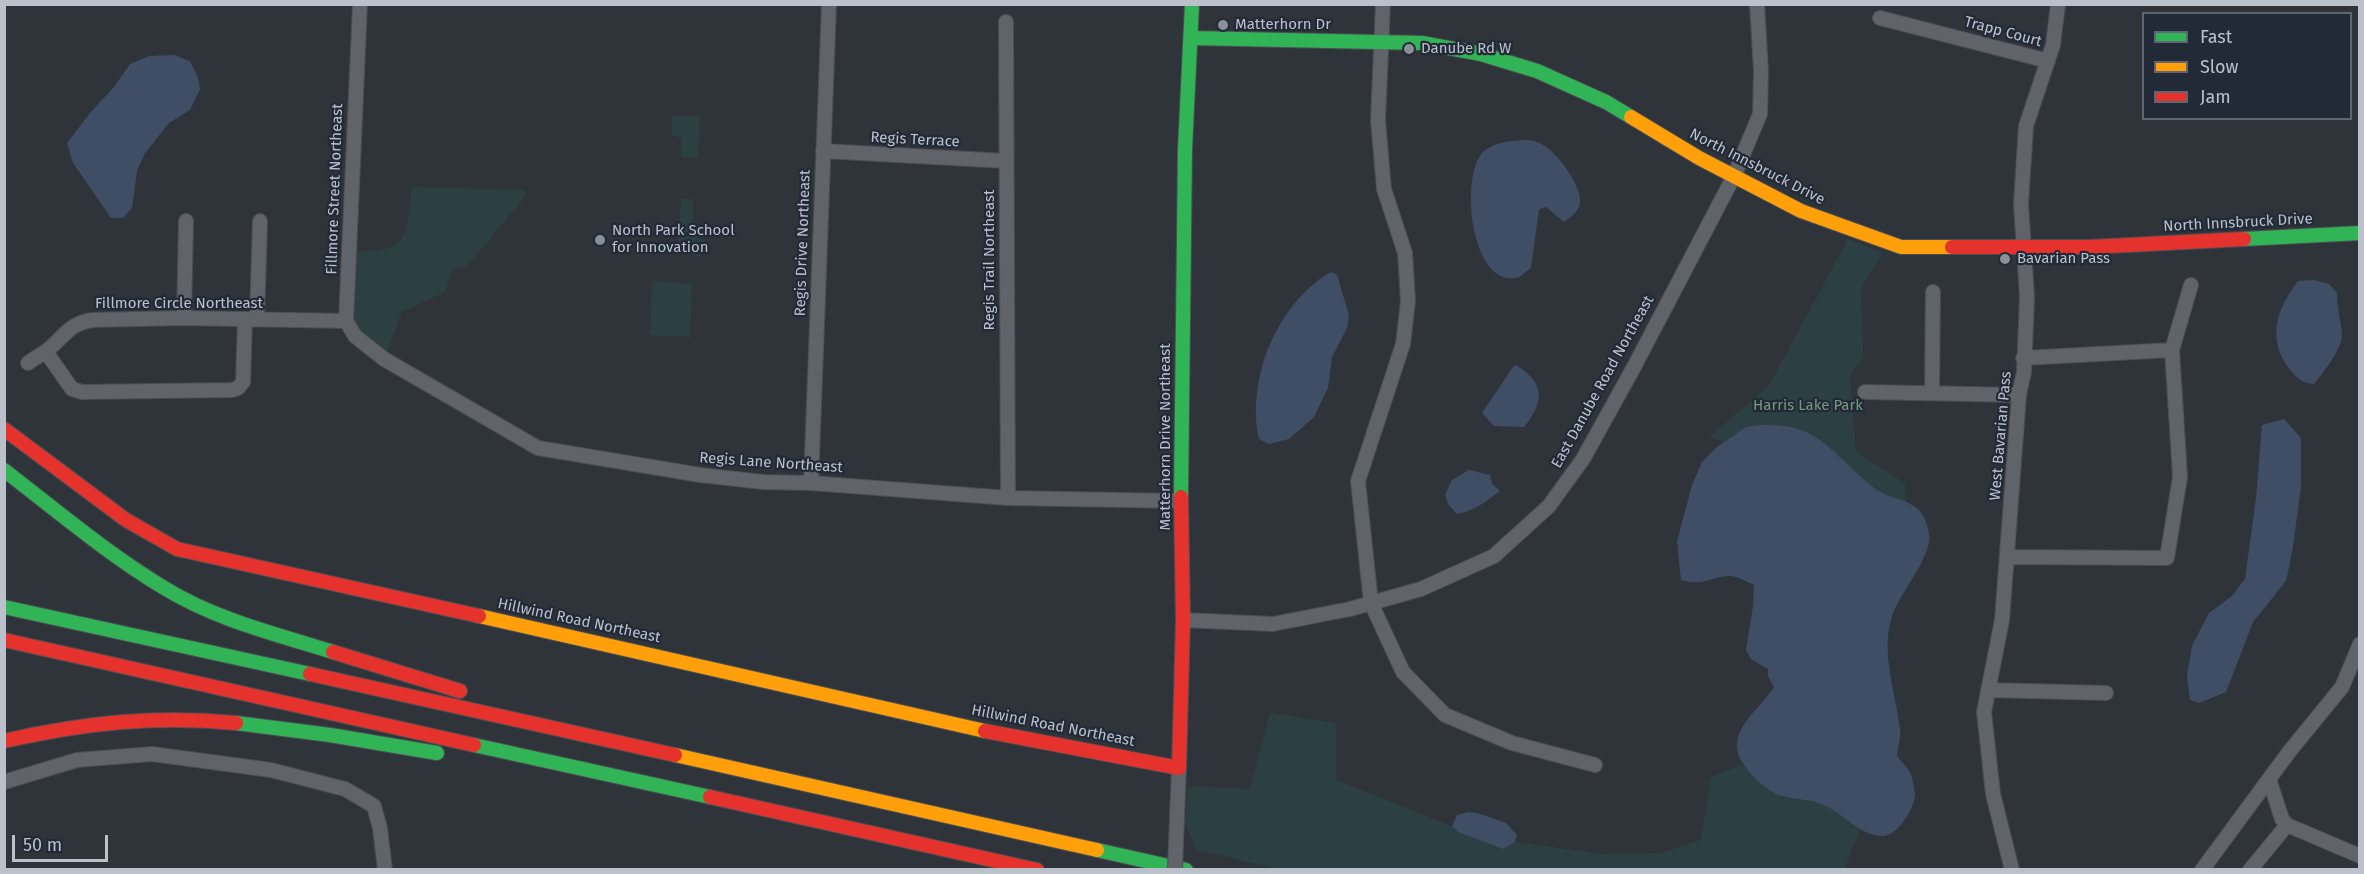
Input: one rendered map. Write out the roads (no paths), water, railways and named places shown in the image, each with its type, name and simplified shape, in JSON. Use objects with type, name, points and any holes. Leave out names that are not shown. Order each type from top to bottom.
[{"type":"main road","name":"Matterhorn Drive Northeast","points":[[1179,768],[1183,620],[1181,501],[1185,149],[1192,4]]},
{"type":"main road","name":"North Innsbruck Drive","points":[[1192,38],[1381,44],[1422,43],[1481,54],[1537,71],[1606,102],[1699,158],[1801,211],[1901,247],[2023,248],[2202,243],[2360,233]]},
{"type":"main road","name":"Hillwind Road Northeast","points":[[4,429],[126,520],[177,549],[680,660],[1021,739],[1179,768]]},
{"type":"main road","points":[[4,470],[121,560],[205,609],[249,626],[477,696],[538,724]]},
{"type":"main road","points":[[4,607],[1186,870]]},
{"type":"main road","points":[[4,640],[1037,870]]},
{"type":"main road","points":[[4,741],[80,724],[165,719],[268,726],[454,756]]},
{"type":"main road","points":[[477,760],[908,841]]},
{"type":"street","name":"Fillmore Street Northeast","points":[[346,321],[360,4]]},
{"type":"street","name":"Regis Drive Northeast","points":[[811,483],[829,4]]},
{"type":"street","points":[[1383,4],[1378,120],[1384,189],[1405,253],[1408,301],[1403,344],[1358,481],[1371,603],[1403,672],[1445,715],[1512,743],[1595,765]]},
{"type":"street","name":"East Danube Road Northeast","points":[[1183,620],[1273,624],[1371,603],[1421,589],[1494,556],[1549,506],[1583,459],[1734,176],[1760,114],[1761,71],[1757,4]]},
{"type":"street","name":"West Bavarian Pass","points":[[2012,870],[1993,794],[1984,711],[2002,620],[2019,395],[2024,372],[2027,297],[2021,202],[2026,126],[2053,45],[2058,4]]},
{"type":"street","name":"Trapp Court","points":[[1880,18],[2048,61]]},
{"type":"street","name":"Regis Trail Northeast","points":[[1006,22],[1008,498]]},
{"type":"street","name":"Regis Terrace","points":[[823,151],[1006,161]]},
{"type":"street","points":[[184,318],[186,221]]},
{"type":"street","points":[[46,352],[72,389],[82,392],[232,390],[238,388],[243,382],[260,221]]},
{"type":"street","points":[[2008,556],[2167,558],[2180,477],[2172,350],[2191,285]]},
{"type":"street","points":[[1932,393],[1933,292]]},
{"type":"street","name":"Fillmore Circle Northeast","points":[[28,363],[46,352],[71,327],[81,321],[184,318],[346,321]]},
{"type":"street","name":"Regis Lane Northeast","points":[[346,321],[355,336],[384,359],[538,448],[700,475],[763,482],[811,483],[1008,498],[1181,501]]},
{"type":"street","points":[[2023,358],[2172,350]]},
{"type":"street","points":[[1865,392],[2019,395]]},
{"type":"street","points":[[2202,870],[2269,779],[2342,687],[2360,644]]},
{"type":"street","points":[[1988,690],[2106,693]]},
{"type":"street","points":[[4,782],[77,760],[152,754],[271,770],[345,789],[374,806],[380,828],[385,870]]},
{"type":"street","name":"Matterhorn Drive Northeast","points":[[1175,870],[1179,768]]},
{"type":"street","points":[[2269,779],[2282,819],[2287,825],[2360,856]]},
{"type":"street","points":[[2250,870],[2287,825]]},
{"type":"water","points":[[174,55],[190,61],[198,78],[200,89],[190,110],[169,123],[145,153],[137,171],[132,208],[123,218],[111,218],[73,163],[67,143],[114,87],[130,64],[149,56]]},
{"type":"water","points":[[1523,140],[1544,145],[1558,158],[1576,184],[1580,204],[1573,215],[1564,222],[1546,207],[1539,209],[1531,268],[1516,278],[1500,276],[1488,265],[1479,247],[1473,226],[1472,182],[1476,163],[1484,151],[1498,144]]},
{"type":"water","points":[[1331,272],[1337,275],[1349,315],[1347,328],[1332,357],[1328,388],[1314,417],[1289,439],[1269,444],[1259,439],[1256,416],[1257,392],[1270,345],[1281,323],[1295,303]]},
{"type":"water","points":[[2314,280],[2329,284],[2337,293],[2342,335],[2336,354],[2314,384],[2301,380],[2291,371],[2278,348],[2276,337],[2280,314],[2290,292],[2298,281]]},
{"type":"water","points":[[1516,365],[1526,372],[1537,386],[1539,393],[1536,409],[1524,427],[1494,426],[1482,413]]},
{"type":"water","points":[[2284,419],[2301,438],[2301,487],[2286,581],[2253,622],[2226,692],[2199,703],[2190,700],[2187,675],[2192,646],[2209,613],[2232,596],[2245,579],[2256,498],[2262,425]]},
{"type":"water","points":[[1762,425],[1798,429],[1820,440],[1877,490],[1918,509],[1927,524],[1929,543],[1926,554],[1900,599],[1888,633],[1888,661],[1900,729],[1897,756],[1911,775],[1915,796],[1903,822],[1888,835],[1874,835],[1866,832],[1821,804],[1782,796],[1761,784],[1747,770],[1737,748],[1740,731],[1774,687],[1768,676],[1768,669],[1751,659],[1746,650],[1754,585],[1730,576],[1702,582],[1681,580],[1677,541],[1692,485],[1702,462],[1717,447],[1746,427]]},
{"type":"water","points":[[1469,470],[1490,475],[1492,484],[1500,491],[1475,508],[1457,514],[1448,504],[1445,495],[1452,480]]},
{"type":"water","points":[[1468,812],[1506,823],[1517,835],[1515,842],[1503,849],[1458,832],[1452,826],[1457,815]]},
{"type":"place","name":"Matterhorn Dr","points":[[1223,25]]},
{"type":"place","name":"Danube Rd W","points":[[1409,49]]},
{"type":"place","name":"North Park School for Innovation","points":[[600,240]]},
{"type":"place","name":"Bavarian Pass","points":[[2005,259]]},
{"type":"park label","name":"Harris Lake Park","points":[[1808,406]]}]
